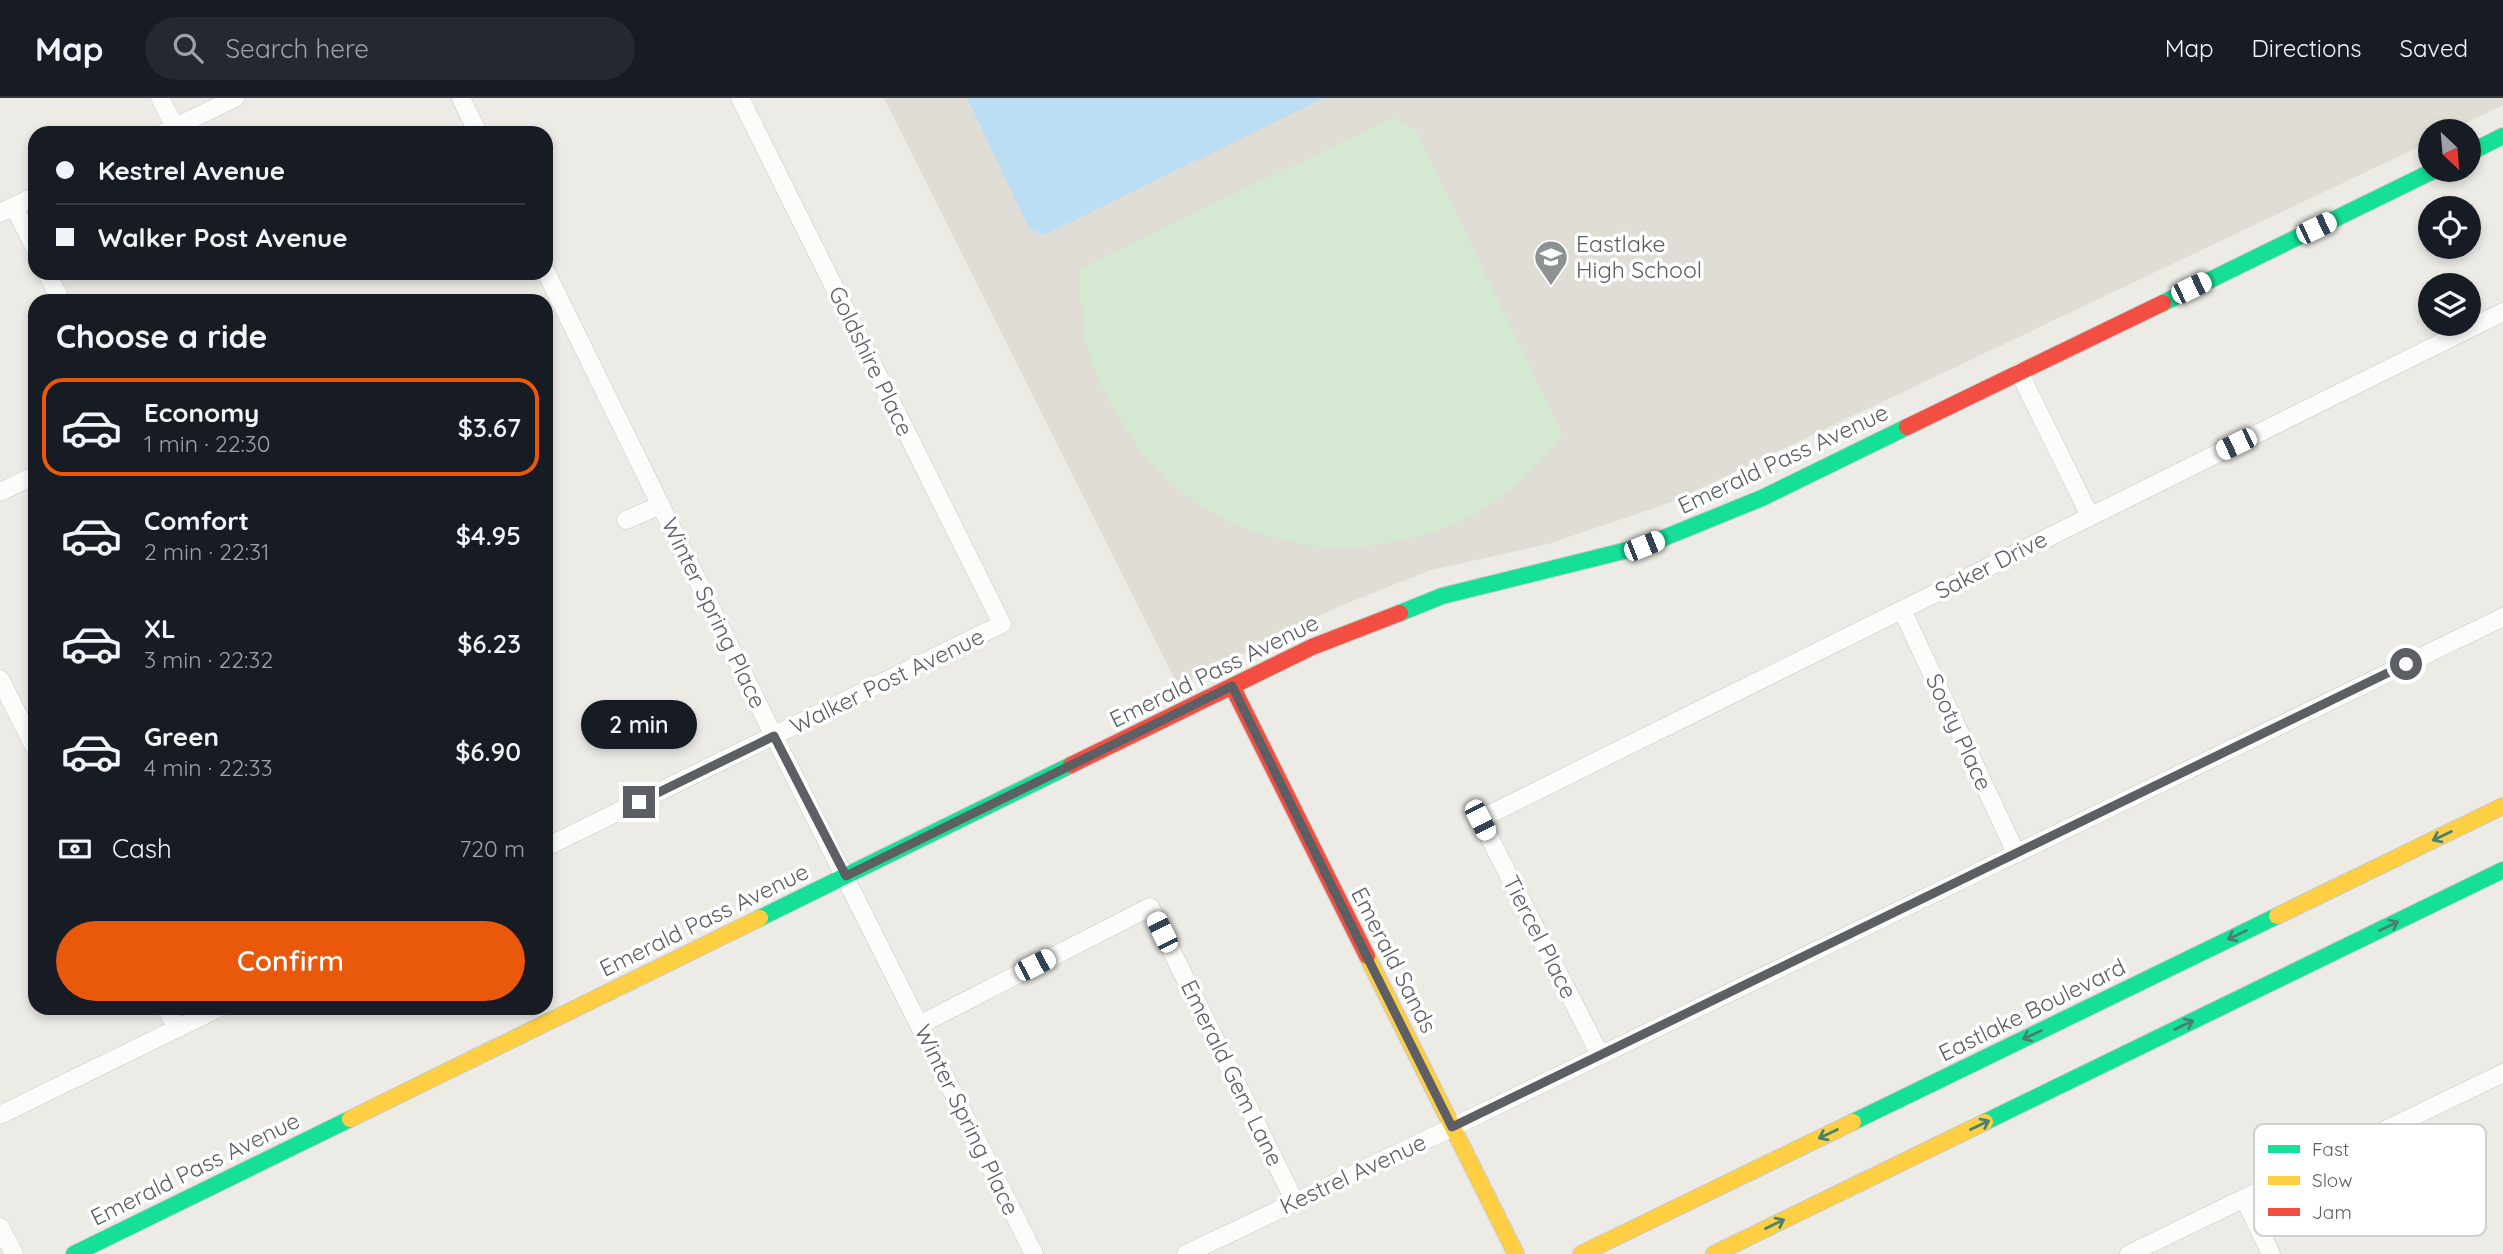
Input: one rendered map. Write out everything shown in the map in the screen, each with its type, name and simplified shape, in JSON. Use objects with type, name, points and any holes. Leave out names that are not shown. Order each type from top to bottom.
[{"type":"street","points":[[160,98],[168,126]]},
{"type":"street","points":[[177,126],[235,98]]},
{"type":"street","points":[[461,98],[475,126]]},
{"type":"street","name":"Goldshire Place","points":[[740,98],[1002,624]]},
{"type":"street","points":[[2482,146],[2503,136]]},
{"type":"street","name":"Emerald Pass Avenue","points":[[74,1254],[1312,647],[1442,596],[1644,546],[1762,498],[2418,178]]},
{"type":"street","points":[[28,200],[7,210],[28,238]]},
{"type":"street","name":"Winter Spring Place","points":[[550,280],[774,736],[1034,1254]]},
{"type":"street","name":"Saker Drive","points":[[1480,820],[2503,312]]},
{"type":"street","points":[[2019,372],[2090,516]]},
{"type":"street","points":[[0,492],[28,478]]},
{"type":"street","points":[[626,520],[660,505]]},
{"type":"street","name":"Sooty Place","points":[[1902,610],[2016,853]]},
{"type":"street","name":"Kestrel Avenue","points":[[1186,1254],[2503,617]]},
{"type":"street","name":"Walker Post Avenue","points":[[553,844],[1002,624]]},
{"type":"street","points":[[0,679],[28,734]]},
{"type":"street","name":"Emerald Sands","points":[[1232,686],[1516,1254]]},
{"type":"street","name":"Eastlake Boulevard","points":[[1581,1254],[2503,806]]},
{"type":"street","name":"Tiercel Place","points":[[1480,820],[1600,1055]]},
{"type":"street","points":[[1714,1254],[2503,870]]},
{"type":"street","name":"Emerald Gem Lane","points":[[919,1025],[1150,907],[1295,1202]]},
{"type":"street","points":[[170,1015],[177,1029]]},
{"type":"street","points":[[0,1115],[205,1015]]},
{"type":"street","points":[[2397,1124],[2503,1073]]},
{"type":"street","points":[[2129,1254],[2254,1193]]},
{"type":"street","points":[[2244,1198],[2254,1219]]},
{"type":"street","points":[[0,1227],[14,1254]]},
{"type":"street","points":[[2262,1236],[2271,1254]]},
{"type":"shaded area","name":"Eastlake High School","points":[[884,98],[2503,98],[2503,105],[2474,119],[2418,119],[2418,147],[1669,503],[1548,544],[1431,570],[1335,608],[1178,686]]},
{"type":"green space","points":[[1394,117],[1416,130],[1563,435],[1508,492],[1469,517],[1431,532],[1390,543],[1349,547],[1296,543],[1252,531],[1202,506],[1166,478],[1139,449],[1107,396],[1092,363],[1084,328],[1079,269]]},
{"type":"water","points":[[967,98],[1324,98],[1044,235],[1029,228]]},
{"type":"traffic: fast","points":[[2482,146],[2503,136]]},
{"type":"traffic: fast","points":[[2163,303],[2418,178]]},
{"type":"traffic: fast","points":[[1400,613],[1442,596],[1644,546],[1762,498],[1907,427]]},
{"type":"traffic: fast","points":[[760,918],[1071,765]]},
{"type":"traffic: fast","points":[[1985,1122],[2503,870]]},
{"type":"traffic: fast","points":[[1853,1122],[2277,916]]},
{"type":"traffic: fast","points":[[74,1254],[350,1119]]},
{"type":"traffic: slow","points":[[2277,916],[2503,806]]},
{"type":"traffic: slow","points":[[350,1119],[760,918]]},
{"type":"traffic: slow","points":[[1367,956],[1516,1254]]},
{"type":"traffic: slow","points":[[1581,1254],[1853,1122]]},
{"type":"traffic: slow","points":[[1714,1254],[1985,1122]]},
{"type":"traffic: jam","points":[[1907,427],[2163,303]]},
{"type":"traffic: jam","points":[[1071,765],[1312,647],[1400,613]]},
{"type":"traffic: jam","points":[[1232,686],[1367,956]]},
{"type":"place","name":"Eastlake High School","points":[[1551,287]]},
{"type":"route","points":[[639,802],[774,736],[846,876],[1232,686],[1452,1127],[2406,664]]}]
